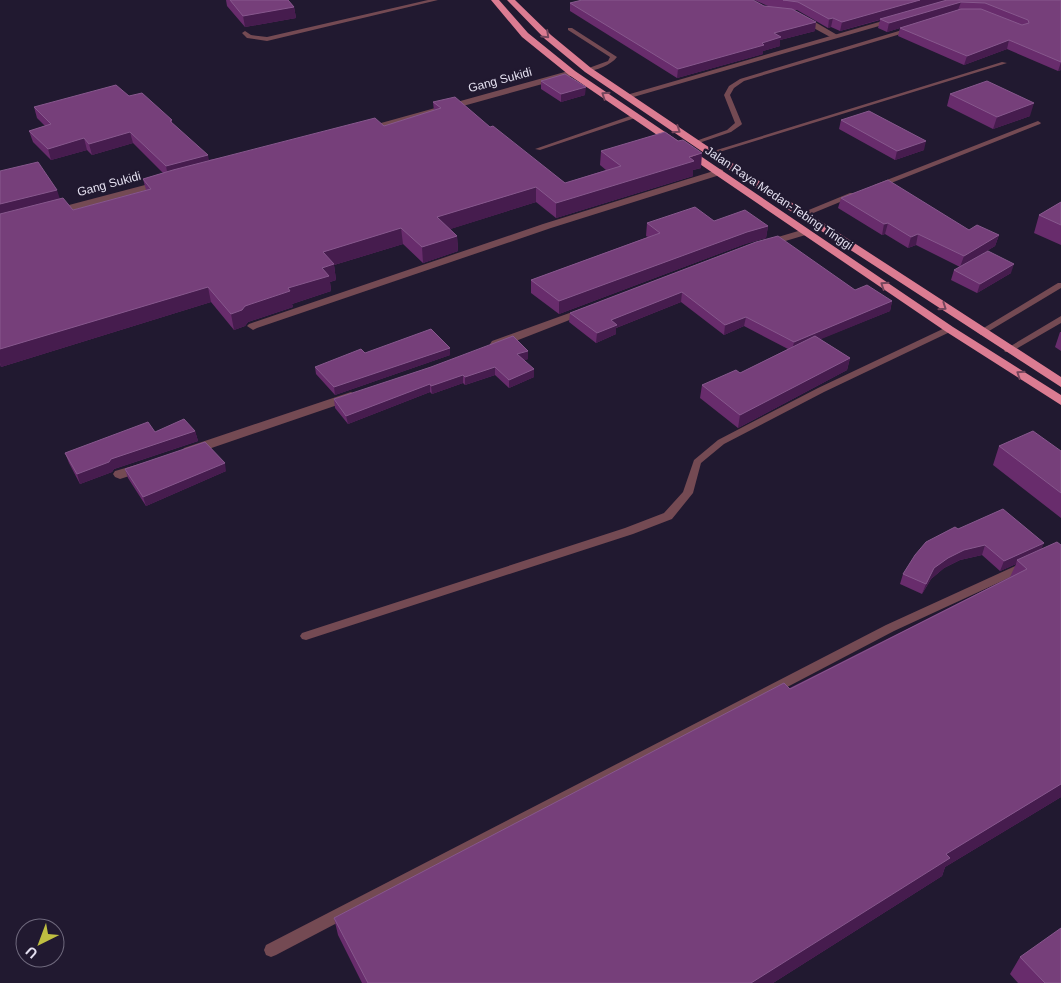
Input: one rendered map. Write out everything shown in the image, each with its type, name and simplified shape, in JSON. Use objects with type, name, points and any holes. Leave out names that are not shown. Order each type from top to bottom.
[{"type":"highway","name":"Jalan Raya Medan-Tebing Tinggi","points":[[495,0],[524,35],[572,73],[949,329],[1061,401]]},
{"type":"highway","name":"Jalan Raya Medan-Tebing Tinggi","points":[[511,0],[548,37],[588,70],[1061,384]]},
{"type":"street","points":[[793,14],[835,36]]},
{"type":"street","points":[[627,96],[903,18]]},
{"type":"street","name":"Gang Sukidi","points":[[355,133],[572,73]]},
{"type":"street","points":[[253,326],[548,226],[720,172]]},
{"type":"street","name":"Gang Sukidi","points":[[46,214],[176,179]]},
{"type":"street","points":[[750,248],[805,232]]},
{"type":"street","points":[[488,347],[601,304]]},
{"type":"street","points":[[177,455],[364,391]]},
{"type":"street","points":[[120,474],[158,462]]},
{"type":"lane","points":[[245,33],[249,37],[267,39],[435,0]]},
{"type":"lane","points":[[696,142],[729,131],[740,124],[727,95],[731,87],[742,80],[922,26]]},
{"type":"lane","points":[[570,29],[614,58],[610,62],[588,70]]},
{"type":"lane","points":[[711,153],[1004,63]]},
{"type":"lane","points":[[538,149],[636,116]]},
{"type":"lane","points":[[872,187],[1038,123]]},
{"type":"lane","points":[[803,214],[863,191]]},
{"type":"lane","points":[[981,332],[1061,285]]},
{"type":"lane","points":[[1008,350],[1061,319]]},
{"type":"lane","points":[[306,636],[629,532],[668,516],[688,493],[697,462],[721,442],[821,390],[949,329]]},
{"type":"lane","points":[[271,950],[890,628],[1034,561]]},
{"type":"building","points":[[230,0],[288,0],[294,7],[243,16]]},
{"type":"building","points":[[582,0],[753,0],[764,6],[792,9],[816,22],[774,33],[781,37],[762,43],[764,45],[678,69],[570,3]]},
{"type":"building","points":[[783,0],[920,0],[842,22],[833,18],[829,19],[798,2]]},
{"type":"building","points":[[947,0],[1061,0],[1061,62],[1009,40],[967,56],[900,28],[961,9],[981,9],[1022,25],[1029,23],[1028,20],[985,3],[961,2],[889,23],[880,19]]},
{"type":"building","points":[[565,74],[586,87],[561,94],[541,81]]},
{"type":"building","points":[[987,81],[1034,103],[997,117],[950,94]]},
{"type":"building","points":[[116,85],[129,96],[142,93],[208,155],[166,166],[130,132],[89,144],[84,138],[48,149],[29,131],[51,124],[34,107]]},
{"type":"building","points":[[455,97],[490,127],[493,126],[565,183],[621,166],[601,151],[665,132],[678,141],[683,140],[702,153],[689,157],[694,161],[556,203],[536,187],[437,217],[457,236],[422,247],[401,228],[323,252],[334,264],[322,268],[329,276],[288,288],[290,291],[245,306],[242,310],[231,314],[208,287],[0,349],[0,214],[63,198],[73,210],[151,189],[143,179],[173,170],[375,118],[384,126],[441,108],[433,102]]},
{"type":"building","points":[[869,111],[926,141],[897,151],[841,120]]},
{"type":"building","points":[[38,162],[57,190],[0,204],[0,171]]},
{"type":"building","points":[[888,180],[969,230],[977,225],[999,235],[964,256],[918,234],[911,237],[888,223],[884,224],[841,198]]},
{"type":"building","points":[[1061,202],[1061,225],[1039,215]]},
{"type":"building","points":[[695,207],[714,221],[745,210],[768,226],[559,301],[531,280],[660,233],[647,223]]},
{"type":"building","points":[[778,236],[855,290],[867,285],[892,301],[794,342],[746,317],[725,325],[682,292],[611,320],[617,325],[597,333],[570,313],[756,242]]},
{"type":"building","points":[[988,251],[1014,264],[980,284],[954,270]]},
{"type":"building","points":[[431,329],[450,348],[334,387],[315,367],[361,349],[365,353]]},
{"type":"building","points":[[513,336],[528,351],[517,354],[534,369],[509,380],[495,367],[431,386],[430,384],[346,416],[334,399],[431,367]]},
{"type":"building","points":[[815,336],[850,358],[740,415],[702,385],[736,370],[740,373]]},
{"type":"building","points":[[184,419],[195,431],[111,459],[109,462],[77,474],[65,453],[148,422],[155,432]]},
{"type":"building","points":[[1033,431],[1061,451],[1061,493],[999,446]]},
{"type":"building","points":[[205,442],[225,463],[143,497],[125,469]]},
{"type":"building","points":[[1003,509],[1044,543],[1004,561],[985,545],[964,550],[934,568],[926,584],[903,574],[926,542],[955,527],[958,529]]},
{"type":"building","points":[[1057,542],[1061,545],[1061,784],[946,854],[950,858],[751,983],[368,983],[334,918],[784,683],[790,689],[1027,569],[1017,560]]},
{"type":"building","points":[[1061,928],[1061,983],[1045,983],[1020,957]]}]
